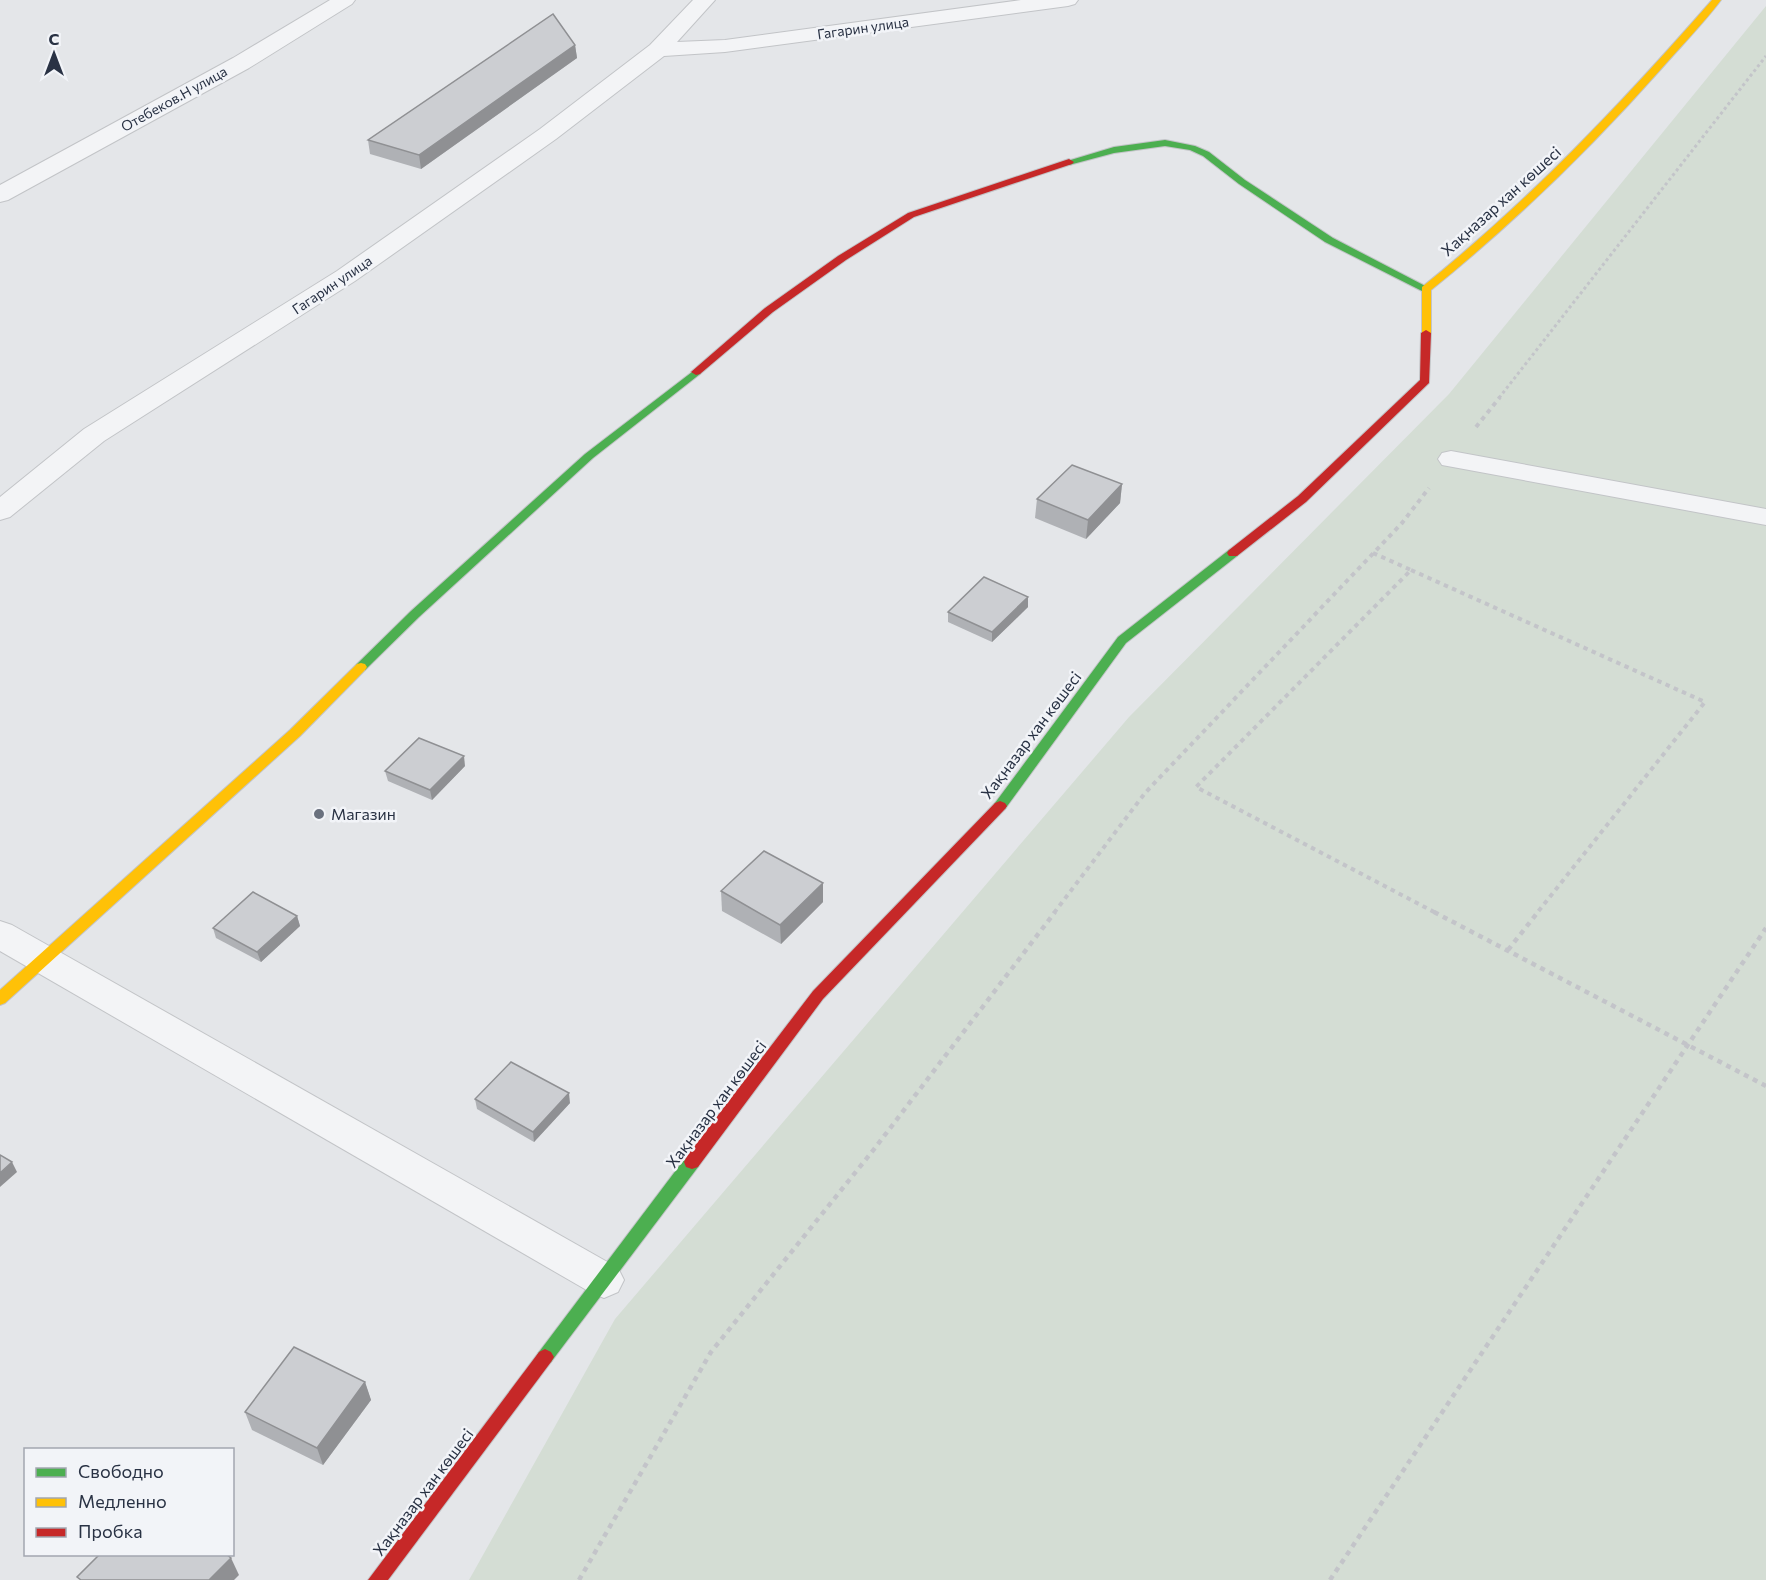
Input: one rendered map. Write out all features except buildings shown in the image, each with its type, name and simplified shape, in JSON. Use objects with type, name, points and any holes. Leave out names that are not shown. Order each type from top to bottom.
[{"type":"street","name":"Отебеков.Н улица","points":[[0,195],[241,63],[345,0]]},
{"type":"street","name":"Гагарин улица","points":[[0,511],[94,435],[225,355],[346,276],[548,134],[658,50],[705,0]]},
{"type":"street","name":"Гагарин улица","points":[[658,50],[725,46],[1068,0]]},
{"type":"street","name":"Хақназар хан көшесі","points":[[377,1580],[818,995],[1009,797],[1122,640],[1302,499],[1425,381],[1425,289],[1483,245],[1538,194],[1628,103],[1717,0]]},
{"type":"street","points":[[0,999],[295,733],[415,614],[589,456],[704,366],[769,310],[842,258],[911,215],[1049,167],[1114,150],[1165,143],[1192,148],[1206,154],[1242,182],[1329,240],[1425,289]]},
{"type":"street","points":[[0,934],[604,1280]]},
{"type":"lane","points":[[1451,459],[1766,517]]},
{"type":"path","points":[[579,1580],[711,1352],[875,1148],[1145,793],[1402,523],[1766,56]]},
{"type":"path","points":[[1373,554],[1704,702],[1508,950]]},
{"type":"path","points":[[1411,570],[1196,787],[1766,1086]]},
{"type":"path","points":[[1329,1580],[1766,928]]},
{"type":"shaded area","points":[[1766,6],[1766,1580],[469,1580],[615,1319],[1129,717],[1449,394]]},
{"type":"traffic: fast","points":[[1069,162],[1114,150],[1165,143],[1192,148],[1206,154],[1242,182],[1329,240],[1426,289]]},
{"type":"traffic: fast","points":[[361,667],[415,614],[589,456],[696,372]]},
{"type":"traffic: fast","points":[[1000,806],[1122,640],[1233,553]]},
{"type":"traffic: fast","points":[[545,1357],[692,1162]]},
{"type":"traffic: slow","points":[[1426,333],[1426,289],[1467,256],[1543,188],[1614,115],[1717,0]]},
{"type":"traffic: slow","points":[[0,999],[295,733],[361,667]]},
{"type":"traffic: jam","points":[[696,372],[769,310],[842,258],[911,215],[1069,162]]},
{"type":"traffic: jam","points":[[1233,553],[1302,499],[1425,381],[1426,333]]},
{"type":"traffic: jam","points":[[692,1162],[818,995],[1000,806]]},
{"type":"traffic: jam","points":[[377,1580],[545,1357]]},
{"type":"place","name":"Магазин","points":[[319,814]]}]
